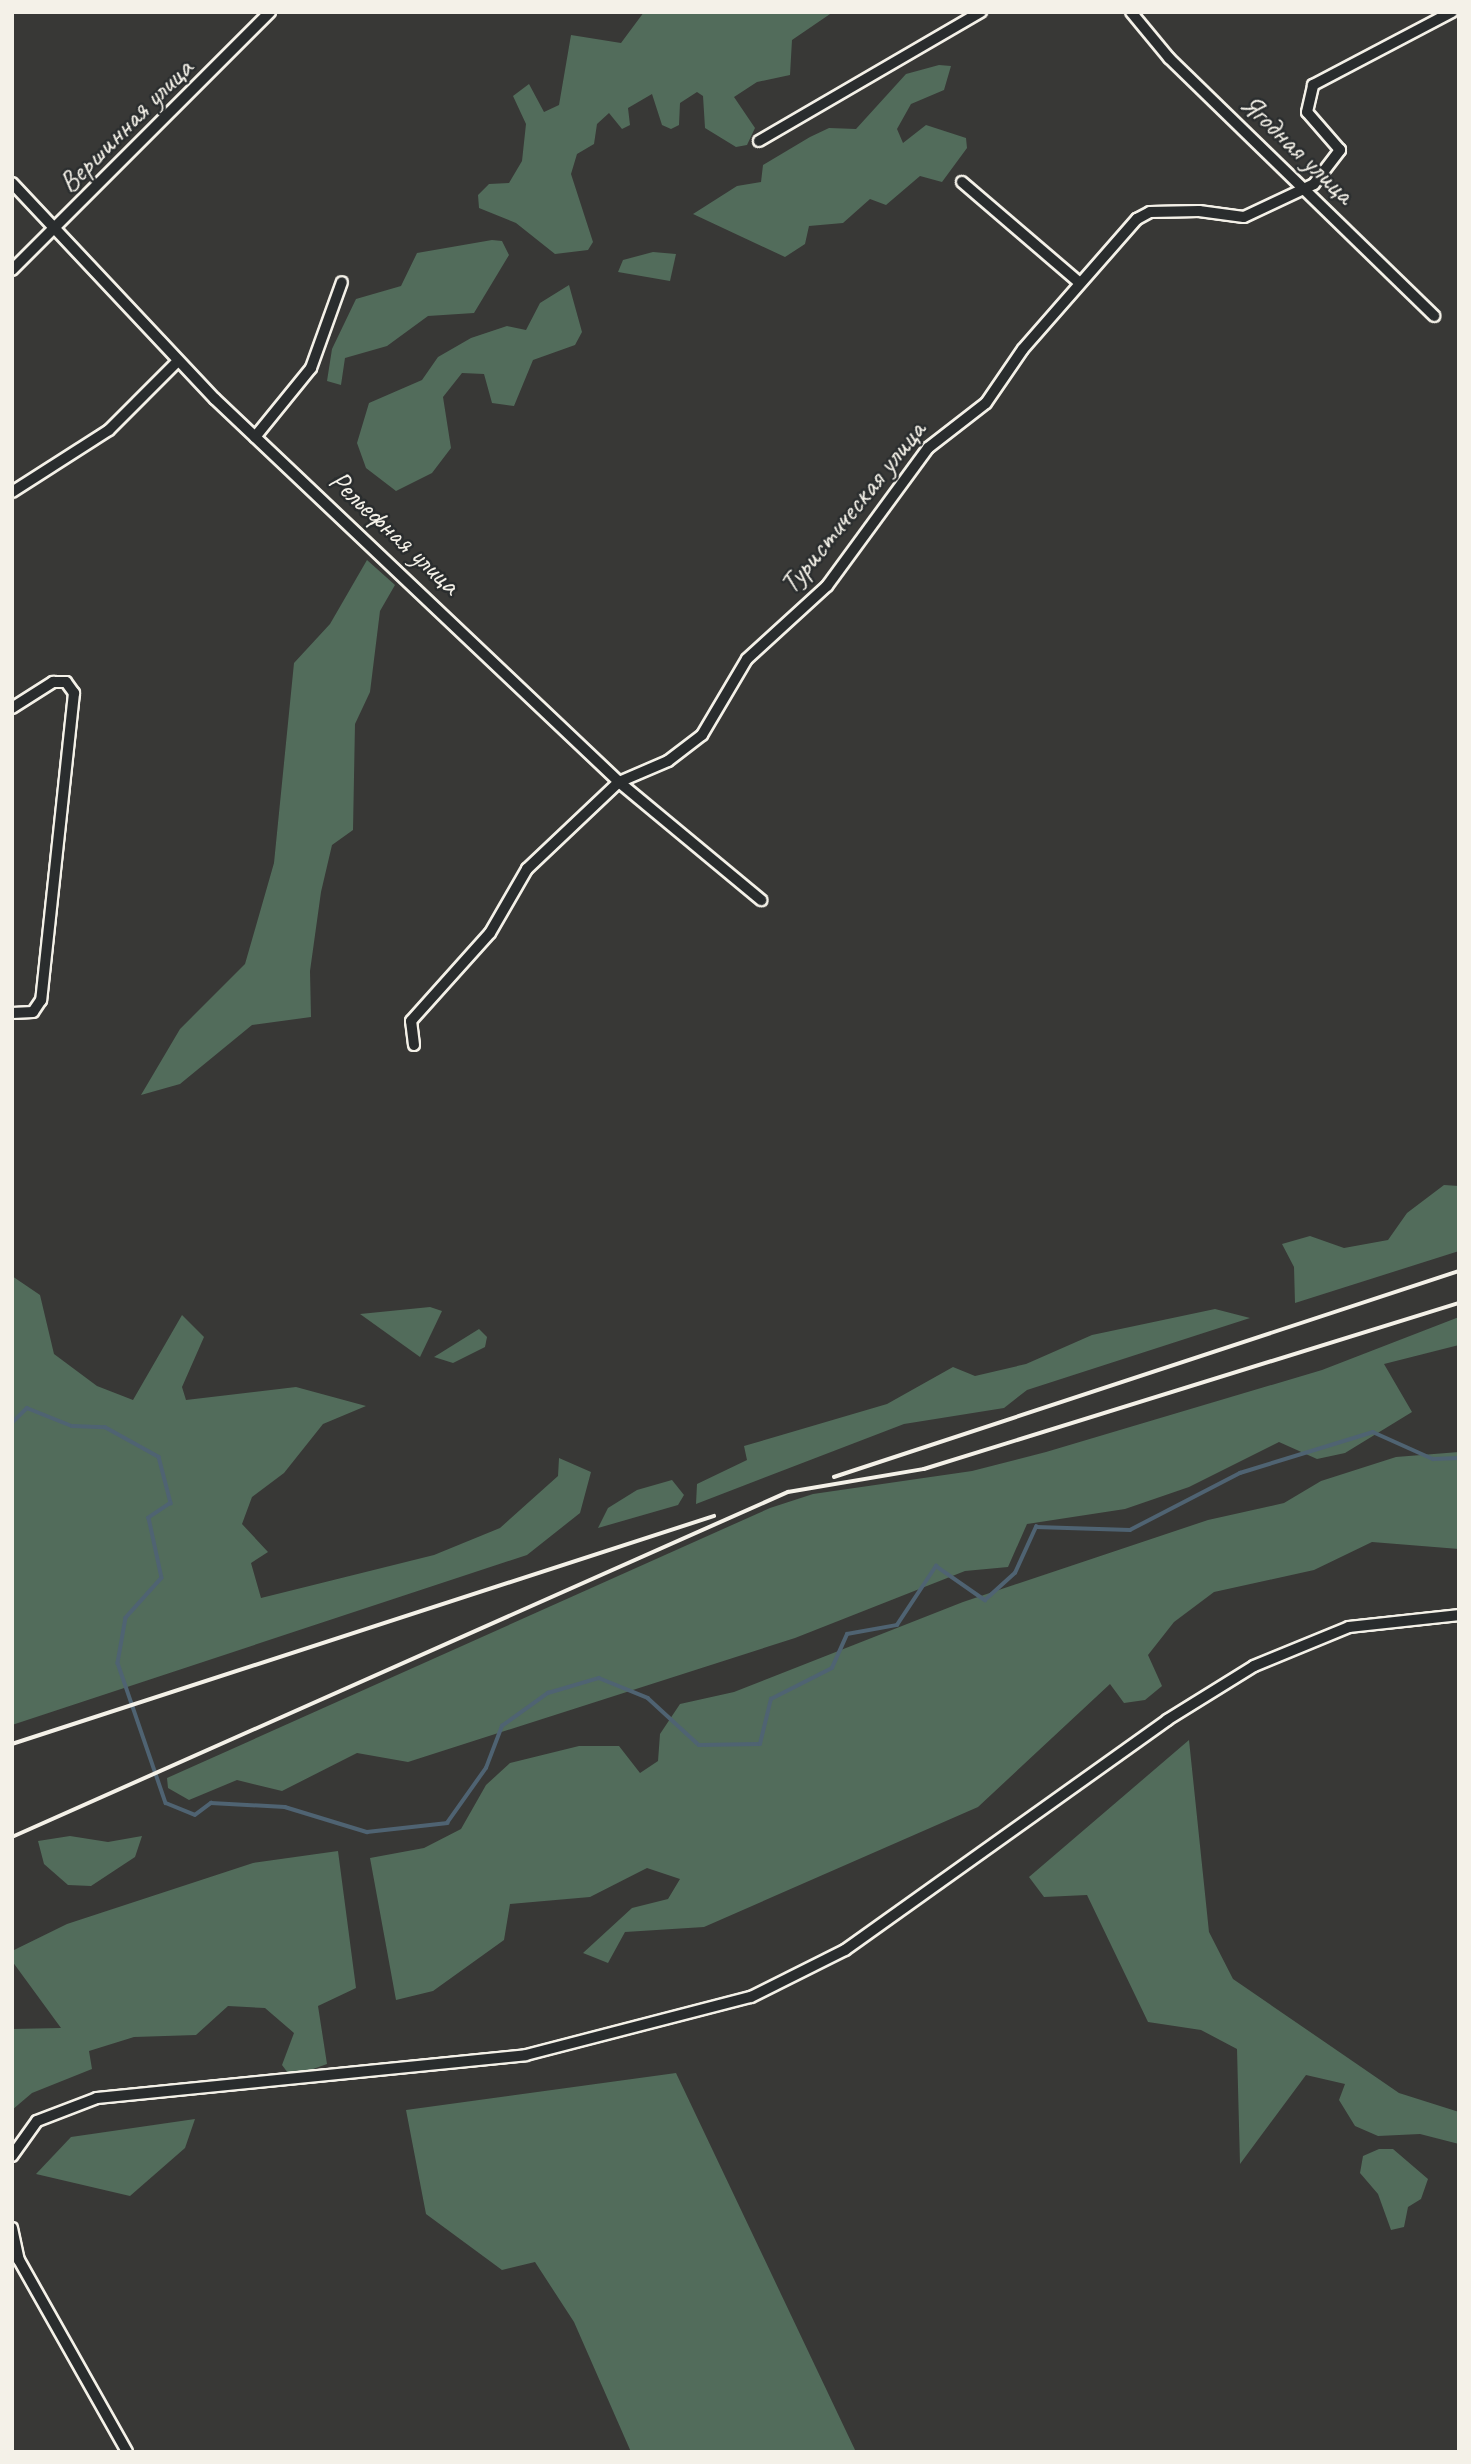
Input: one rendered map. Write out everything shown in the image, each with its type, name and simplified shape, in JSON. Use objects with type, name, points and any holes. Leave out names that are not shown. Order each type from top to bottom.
[{"type":"street","name":"Вершинная улица","points":[[12,270],[52,233],[270,12]]},
{"type":"street","points":[[759,141],[981,12]]},
{"type":"street","name":"Ягодная улица","points":[[1131,12],[1434,316]]},
{"type":"street","name":"Туристическая улица","points":[[414,1045],[411,1021],[490,933],[527,869],[619,782],[668,761],[702,735],[747,659],[827,586],[928,448],[986,403],[1080,284],[1144,214],[1199,211],[1244,217],[1304,188],[1329,172],[1340,150],[1307,112],[1313,85],[1452,12]]},
{"type":"street","name":"Рельефная улица","points":[[12,183],[52,233],[177,362],[255,437],[619,782],[761,900]]},
{"type":"street","points":[[962,183],[1080,284]]},
{"type":"street","points":[[255,437],[311,368],[341,282]]},
{"type":"street","points":[[12,492],[108,430],[177,362]]},
{"type":"street","points":[[12,708],[53,682],[71,685],[41,1000],[33,1012],[12,1013]]},
{"type":"street","points":[[12,2156],[37,2121],[97,2098],[526,2055],[751,1997],[845,1951],[1167,1720],[1254,1666],[1349,1627],[1459,1615]]},
{"type":"street","points":[[12,2228],[19,2260],[127,2452]]},
{"type":"green space","points":[[644,12],[833,12],[792,40],[790,75],[757,82],[734,97],[755,128],[747,145],[736,147],[705,128],[703,96],[697,92],[680,103],[679,125],[671,129],[662,125],[652,94],[628,108],[630,125],[622,129],[609,113],[597,124],[594,144],[577,154],[571,174],[593,242],[588,250],[555,254],[516,223],[479,208],[478,195],[489,184],[509,183],[522,161],[526,124],[513,96],[529,84],[544,112],[559,105],[571,35],[621,43]]},
{"type":"green space","points":[[939,65],[951,66],[944,90],[911,104],[897,129],[903,143],[926,125],[966,138],[967,148],[942,182],[920,176],[886,205],[870,199],[843,223],[809,226],[805,244],[785,257],[693,214],[737,186],[761,182],[763,165],[810,137],[829,128],[856,129],[906,74]]},
{"type":"green space","points":[[492,240],[502,241],[509,255],[474,313],[428,316],[387,346],[345,358],[341,385],[327,381],[332,349],[356,299],[401,286],[417,253]]},
{"type":"green space","points":[[653,252],[676,254],[670,281],[618,272],[623,260]]},
{"type":"green space","points":[[569,285],[582,332],[575,345],[533,360],[514,406],[492,403],[484,374],[462,373],[443,397],[451,448],[432,473],[396,491],[366,468],[357,443],[369,403],[422,380],[438,357],[471,338],[507,326],[526,330],[540,303]]},
{"type":"green space","points":[[367,560],[395,585],[380,611],[370,692],[355,724],[353,830],[332,845],[321,892],[310,971],[311,1017],[252,1025],[180,1084],[141,1095],[180,1029],[245,964],[274,863],[294,663],[330,624]]},
{"type":"green space","points":[[1444,1185],[1459,1186],[1459,1251],[1295,1303],[1294,1267],[1282,1244],[1310,1236],[1344,1248],[1388,1240],[1407,1213]]},
{"type":"green space","points":[[12,1276],[40,1295],[54,1354],[97,1386],[133,1400],[182,1315],[204,1337],[182,1387],[186,1400],[296,1387],[366,1406],[323,1424],[284,1473],[252,1497],[242,1524],[268,1552],[251,1563],[261,1598],[434,1555],[500,1528],[558,1476],[559,1458],[591,1472],[580,1513],[527,1555],[12,1725]]},
{"type":"green space","points":[[430,1307],[442,1311],[420,1357],[360,1314]]},
{"type":"green space","points":[[1215,1309],[1250,1318],[1027,1390],[1004,1408],[904,1424],[696,1504],[697,1484],[747,1460],[744,1446],[887,1404],[953,1367],[975,1376],[1026,1364],[1092,1335]]},
{"type":"green space","points":[[1459,1317],[1459,1345],[1384,1364],[1412,1412],[1345,1453],[1317,1459],[1279,1442],[1189,1487],[1125,1509],[1027,1524],[1008,1567],[965,1571],[795,1638],[408,1762],[357,1753],[282,1791],[237,1780],[189,1800],[168,1788],[167,1778],[770,1508],[813,1494],[972,1471],[1046,1452],[1322,1370]]},
{"type":"green space","points":[[479,1329],[487,1337],[485,1347],[453,1363],[434,1357]]},
{"type":"green space","points":[[1459,1452],[1459,1549],[1372,1542],[1314,1570],[1214,1592],[1174,1622],[1148,1655],[1162,1686],[1145,1700],[1124,1703],[1110,1684],[978,1807],[704,1927],[625,1932],[608,1963],[583,1953],[632,1908],[668,1899],[680,1879],[647,1868],[590,1897],[510,1904],[504,1940],[433,1991],[396,2000],[370,1858],[424,1848],[461,1829],[486,1785],[510,1763],[579,1746],[619,1746],[640,1773],[658,1761],[660,1734],[680,1704],[734,1692],[963,1602],[1208,1520],[1284,1503],[1321,1481],[1396,1457]]},
{"type":"green space","points":[[672,1480],[684,1495],[678,1505],[598,1528],[608,1508],[637,1490]]},
{"type":"green space","points":[[1189,1740],[1209,1932],[1233,1979],[1399,2093],[1459,2112],[1459,2144],[1420,2134],[1378,2136],[1355,2126],[1339,2100],[1345,2084],[1306,2075],[1240,2164],[1237,2049],[1201,2030],[1148,2022],[1087,1895],[1044,1897],[1029,1877]]},
{"type":"green space","points":[[70,1836],[108,1842],[142,1836],[135,1857],[91,1886],[68,1885],[44,1864],[38,1841]]},
{"type":"green space","points":[[338,1851],[356,1988],[318,2006],[327,2064],[291,2077],[282,2065],[294,2033],[265,2008],[228,2006],[196,2035],[134,2037],[89,2051],[92,2069],[32,2093],[12,2110],[12,2029],[61,2028],[12,1961],[12,1951],[67,1924],[253,1863]]},
{"type":"green space","points":[[676,2073],[856,2452],[631,2452],[574,2322],[535,2262],[502,2270],[426,2214],[406,2110]]},
{"type":"green space","points":[[195,2119],[185,2148],[130,2196],[36,2174],[71,2137]]},
{"type":"green space","points":[[1379,2149],[1393,2149],[1428,2179],[1421,2199],[1408,2207],[1404,2227],[1391,2230],[1378,2194],[1360,2173],[1363,2156]]},
{"type":"waterway","points":[[12,1423],[27,1408],[72,1426],[105,1427],[159,1457],[171,1503],[149,1518],[162,1578],[126,1618],[118,1663],[166,1803],[195,1815],[211,1803],[285,1807],[367,1832],[447,1823],[486,1768],[502,1726],[548,1693],[599,1678],[648,1698],[699,1745],[760,1744],[771,1699],[832,1668],[847,1634],[897,1625],[936,1566],[985,1600],[1015,1573],[1036,1527],[1130,1530],[1240,1473],[1373,1432],[1433,1459],[1459,1458]]},
{"type":"railway","points":[[834,1477],[1459,1271]]},
{"type":"railway","points":[[12,1837],[788,1492],[924,1469],[1459,1303]]},
{"type":"railway","points":[[12,1744],[714,1516]]}]
